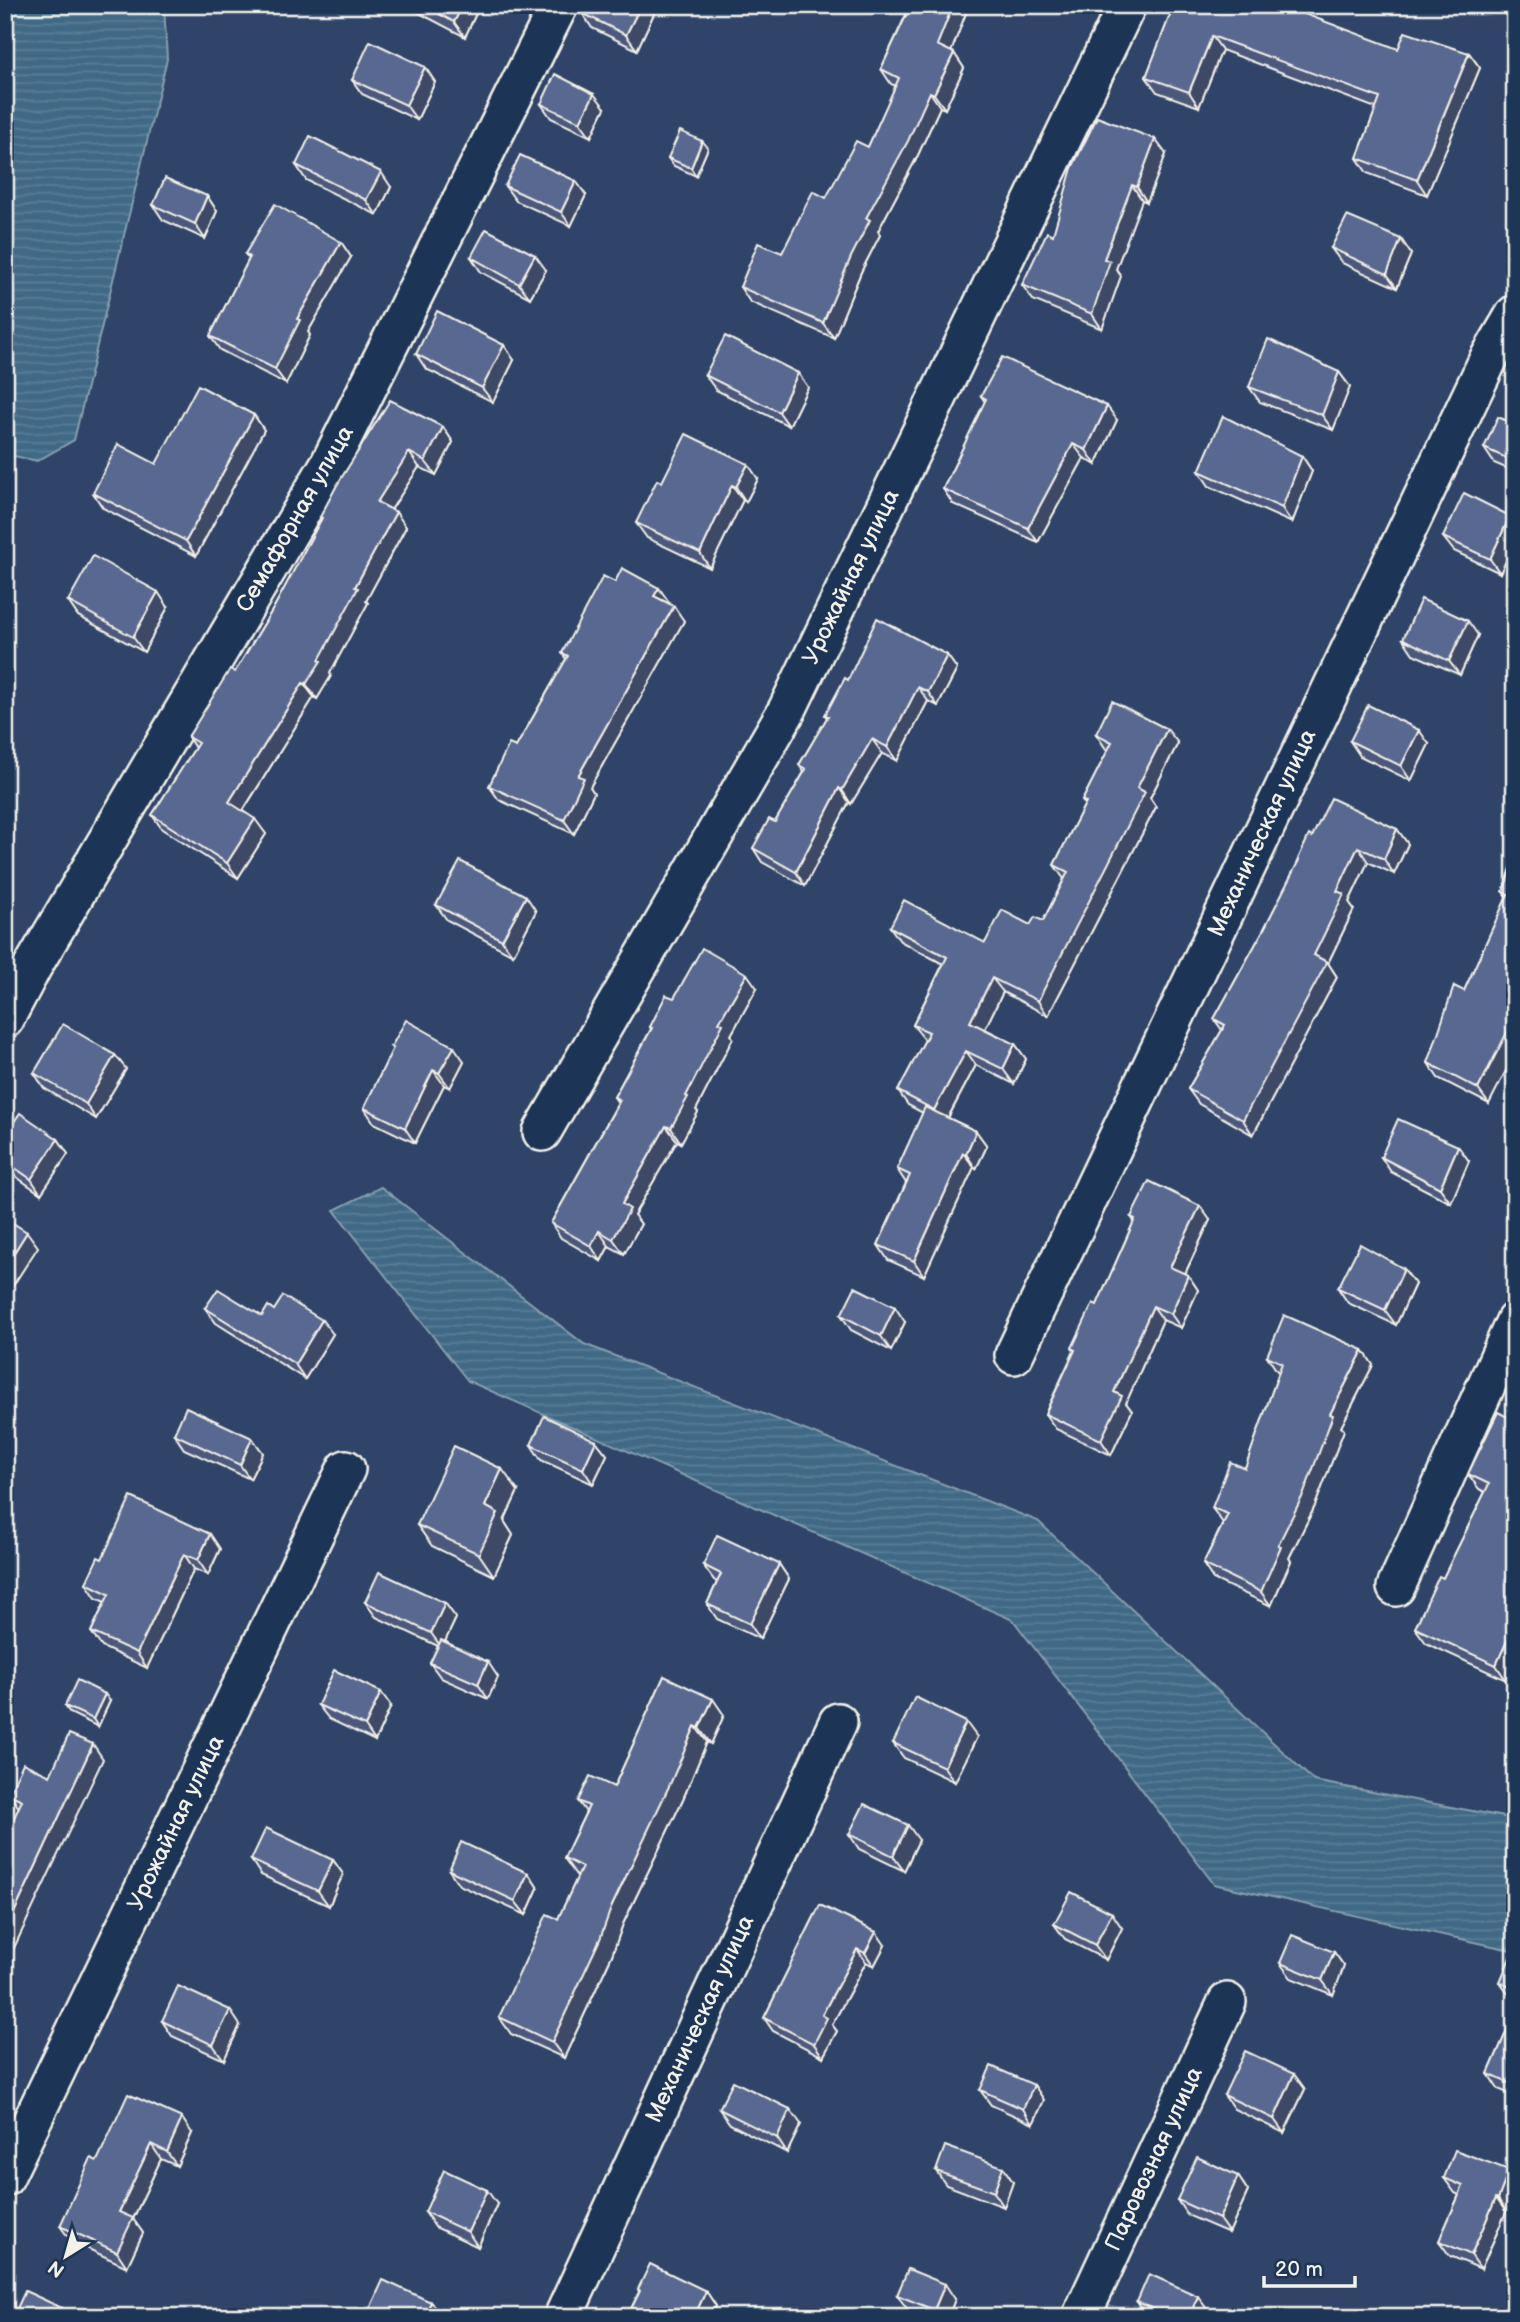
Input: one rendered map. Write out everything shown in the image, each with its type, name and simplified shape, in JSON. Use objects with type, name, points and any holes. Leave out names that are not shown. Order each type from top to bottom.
[{"type":"street","name":"Семафорная улица","points":[[5,1019],[19,960],[330,463],[559,5]]},
{"type":"street","name":"Урожайная улица","points":[[541,1132],[787,710],[1127,5]]},
{"type":"street","name":"Механическая улица","points":[[1014,1355],[1488,360],[1515,314]]},
{"type":"street","points":[[1396,1587],[1515,1321]]},
{"type":"street","name":"Урожайная улица","points":[[5,2177],[346,1469]]},
{"type":"street","name":"Механическая улица","points":[[563,2317],[838,1722]]},
{"type":"street","name":"Паровозная улица","points":[[1081,2317],[1227,2002]]},
{"type":"water","points":[[5,5],[164,5],[167,59],[74,440],[37,461],[5,454]]},
{"type":"water","points":[[381,1187],[584,1344],[1038,1521],[1314,1781],[1515,1819],[1515,1951],[1214,1884],[1013,1620],[468,1381],[334,1210]]},
{"type":"building","points":[[422,5],[463,5],[454,22]]},
{"type":"building","points":[[586,5],[641,5],[626,35],[582,13]]},
{"type":"building","points":[[911,5],[953,5],[937,45],[954,53],[934,94],[930,92],[908,141],[866,218],[870,220],[823,323],[740,287],[758,243],[782,253],[813,191],[826,198],[856,141],[868,147],[899,78],[881,69]]},
{"type":"building","points":[[1174,5],[1281,5],[1398,49],[1405,32],[1469,53],[1417,180],[1357,158],[1380,98],[1212,36],[1189,92],[1146,77]]},
{"type":"building","points":[[370,41],[425,67],[406,105],[352,80]]},
{"type":"building","points":[[555,74],[594,94],[580,122],[541,104]]},
{"type":"building","points":[[1097,117],[1155,139],[1137,187],[1132,185],[1104,259],[1110,261],[1092,314],[1022,285],[1047,232],[1053,235],[1072,168]]},
{"type":"building","points":[[680,131],[702,141],[691,168],[668,158]]},
{"type":"building","points":[[310,136],[381,172],[366,200],[296,165]]},
{"type":"building","points":[[520,155],[576,181],[561,212],[505,186]]},
{"type":"building","points":[[165,178],[207,196],[195,224],[153,205]]},
{"type":"building","points":[[275,204],[341,242],[297,319],[300,320],[275,369],[210,336],[250,257],[245,254]]},
{"type":"building","points":[[1347,216],[1401,239],[1387,274],[1331,248]]},
{"type":"building","points":[[486,229],[535,255],[519,284],[471,257]]},
{"type":"building","points":[[437,311],[504,345],[482,388],[416,354]]},
{"type":"building","points":[[725,336],[798,373],[779,412],[705,375]]},
{"type":"building","points":[[1268,339],[1339,372],[1322,415],[1249,387]]},
{"type":"building","points":[[1002,357],[1107,406],[1086,450],[1073,444],[1028,528],[943,489],[986,399],[981,396]]},
{"type":"building","points":[[198,385],[254,415],[186,541],[93,493],[118,444],[156,464]]},
{"type":"building","points":[[390,400],[443,427],[425,461],[409,452],[377,502],[396,512],[355,587],[358,588],[319,660],[321,661],[306,684],[303,683],[229,802],[255,819],[227,863],[152,815],[198,743],[188,737],[230,669],[235,672],[273,609],[337,485]]},
{"type":"building","points":[[1223,416],[1302,456],[1282,508],[1199,471]]},
{"type":"building","points":[[1498,417],[1515,424],[1515,462],[1484,448]]},
{"type":"building","points":[[686,434],[748,464],[736,487],[732,485],[700,553],[636,523],[657,480],[662,482]]},
{"type":"building","points":[[1464,493],[1510,516],[1490,559],[1443,537]]},
{"type":"building","points":[[93,556],[158,592],[133,637],[68,601]]},
{"type":"building","points":[[622,568],[659,588],[654,596],[674,606],[578,776],[584,778],[564,820],[489,786],[509,744],[516,747],[568,656],[562,653],[603,576],[615,582]]},
{"type":"building","points":[[1421,599],[1468,621],[1449,661],[1403,639]]},
{"type":"building","points":[[877,618],[947,655],[928,692],[918,687],[887,747],[872,739],[842,790],[839,788],[796,872],[753,848],[769,819],[775,822],[806,769],[799,765],[828,716],[825,715],[845,678],[848,680]]},
{"type":"building","points":[[1112,701],[1167,729],[1137,788],[1145,792],[1038,1001],[992,978],[970,1022],[1015,1044],[1003,1069],[966,1051],[934,1110],[898,1091],[929,1032],[913,1025],[947,957],[890,927],[904,900],[985,943],[1002,910],[1030,925],[1035,917],[1043,921],[1068,872],[1054,865],[1112,742],[1096,734]]},
{"type":"building","points":[[1368,705],[1419,730],[1401,766],[1350,741]]},
{"type":"building","points":[[1331,798],[1397,829],[1384,859],[1358,847],[1337,891],[1344,894],[1314,955],[1327,962],[1243,1120],[1188,1089],[1225,1025],[1214,1019],[1264,929],[1309,835],[1312,837]]},
{"type":"building","points":[[1515,857],[1515,1014],[1478,1089],[1428,1063],[1454,986],[1464,991],[1508,894],[1503,892]]},
{"type":"building","points":[[460,861],[526,896],[502,940],[436,905]]},
{"type":"building","points":[[702,948],[747,974],[719,1022],[723,1024],[686,1096],[688,1097],[671,1128],[666,1126],[622,1204],[630,1209],[613,1239],[599,1231],[591,1246],[551,1223],[620,1100],[614,1097],[652,1028],[650,1027],[666,995],[674,998]]},
{"type":"building","points":[[406,1020],[454,1047],[439,1073],[433,1070],[405,1128],[364,1108]]},
{"type":"building","points":[[63,1024],[115,1055],[86,1104],[34,1073]]},
{"type":"building","points":[[925,1107],[976,1131],[966,1154],[963,1153],[914,1261],[878,1245],[910,1175],[897,1169]]},
{"type":"building","points":[[20,1113],[58,1139],[31,1179],[5,1161],[5,1135]]},
{"type":"building","points":[[1398,1119],[1458,1146],[1440,1188],[1381,1157]]},
{"type":"building","points":[[1149,1181],[1200,1206],[1170,1267],[1188,1275],[1171,1314],[1153,1306],[1114,1392],[1122,1396],[1101,1440],[1045,1414],[1075,1350],[1072,1348],[1093,1303],[1097,1305],[1135,1219],[1131,1217]]},
{"type":"building","points":[[5,1218],[27,1232],[5,1267]]},
{"type":"building","points":[[1360,1244],[1404,1269],[1385,1310],[1338,1288]]},
{"type":"building","points":[[855,1287],[895,1307],[881,1336],[841,1315]]},
{"type":"building","points":[[218,1289],[262,1316],[268,1306],[274,1310],[283,1296],[322,1320],[295,1364],[205,1308]]},
{"type":"building","points":[[1284,1315],[1363,1350],[1330,1414],[1333,1415],[1304,1493],[1278,1545],[1281,1546],[1261,1592],[1203,1564],[1228,1514],[1212,1508],[1230,1462],[1245,1468],[1282,1363],[1267,1356]]},
{"type":"building","points":[[186,1407],[252,1438],[240,1465],[174,1434]]},
{"type":"building","points":[[1498,1412],[1511,1419],[1515,1412],[1515,1602],[1511,1609],[1515,1610],[1515,1623],[1496,1665],[1415,1628],[1439,1576],[1443,1578],[1489,1484],[1468,1474]]},
{"type":"building","points":[[544,1416],[596,1441],[583,1469],[531,1445]]},
{"type":"building","points":[[454,1446],[502,1469],[485,1506],[498,1513],[479,1554],[417,1525]]},
{"type":"building","points":[[131,1497],[210,1534],[198,1560],[184,1554],[137,1653],[91,1632],[109,1594],[86,1583],[98,1557],[102,1559]]},
{"type":"building","points":[[717,1535],[779,1564],[750,1624],[707,1604],[721,1574],[703,1565]]},
{"type":"building","points":[[379,1572],[445,1603],[431,1633],[365,1602]]},
{"type":"building","points":[[441,1640],[488,1662],[478,1684],[430,1663]]},
{"type":"building","points":[[334,1670],[381,1692],[365,1726],[318,1705]]},
{"type":"building","points":[[664,1676],[713,1699],[699,1728],[695,1726],[552,2042],[499,2017],[547,1914],[558,1919],[582,1867],[564,1858],[589,1806],[578,1801],[590,1776],[614,1787]]},
{"type":"building","points":[[77,1680],[105,1694],[93,1719],[65,1706]]},
{"type":"building","points":[[915,1697],[966,1722],[944,1767],[893,1743]]},
{"type":"building","points":[[69,1734],[93,1744],[5,1932],[5,1838],[22,1800],[9,1794],[23,1763],[50,1776]]},
{"type":"building","points":[[864,1804],[908,1825],[893,1856],[849,1834]]},
{"type":"building","points":[[266,1828],[333,1860],[318,1891],[251,1860]]},
{"type":"building","points":[[461,1842],[528,1873],[515,1901],[449,1870]]},
{"type":"building","points":[[1071,1892],[1112,1913],[1095,1945],[1054,1924]]},
{"type":"building","points":[[820,1905],[876,1932],[865,1953],[857,1949],[822,2015],[827,2018],[814,2044],[764,2018]]},
{"type":"building","points":[[1292,1935],[1334,1952],[1322,1980],[1280,1963]]},
{"type":"building","points":[[1511,1955],[1515,1956],[1515,1988],[1500,1982]]},
{"type":"building","points":[[178,1986],[230,2010],[213,2045],[162,2021]]},
{"type":"building","points":[[1515,2012],[1515,2086],[1488,2074]]},
{"type":"building","points":[[1245,2051],[1294,2074],[1274,2119],[1224,2095]]},
{"type":"building","points":[[991,2066],[1034,2085],[1023,2109],[980,2090]]},
{"type":"building","points":[[733,2081],[790,2109],[777,2138],[719,2109]]},
{"type":"building","points":[[128,2094],[182,2118],[167,2152],[151,2144],[119,2212],[133,2218],[117,2252],[60,2226],[91,2158],[97,2161]]},
{"type":"building","points":[[945,2146],[1003,2167],[994,2192],[936,2171]]},
{"type":"building","points":[[1455,2150],[1509,2170],[1471,2255],[1439,2241],[1463,2186],[1444,2178]]},
{"type":"building","points":[[1197,2157],[1238,2176],[1219,2219],[1177,2200]]},
{"type":"building","points":[[444,2170],[487,2190],[468,2232],[425,2212]]},
{"type":"building","points":[[650,2264],[706,2291],[694,2317],[680,2310],[676,2317],[627,2317]]},
{"type":"building","points":[[908,2269],[945,2284],[934,2310],[897,2295]]},
{"type":"building","points":[[1149,2274],[1198,2296],[1189,2317],[1171,2317],[1137,2302]]},
{"type":"building","points":[[383,2280],[431,2302],[424,2317],[366,2317]]},
{"type":"building","points":[[25,2291],[62,2308],[57,2317],[13,2317]]}]
